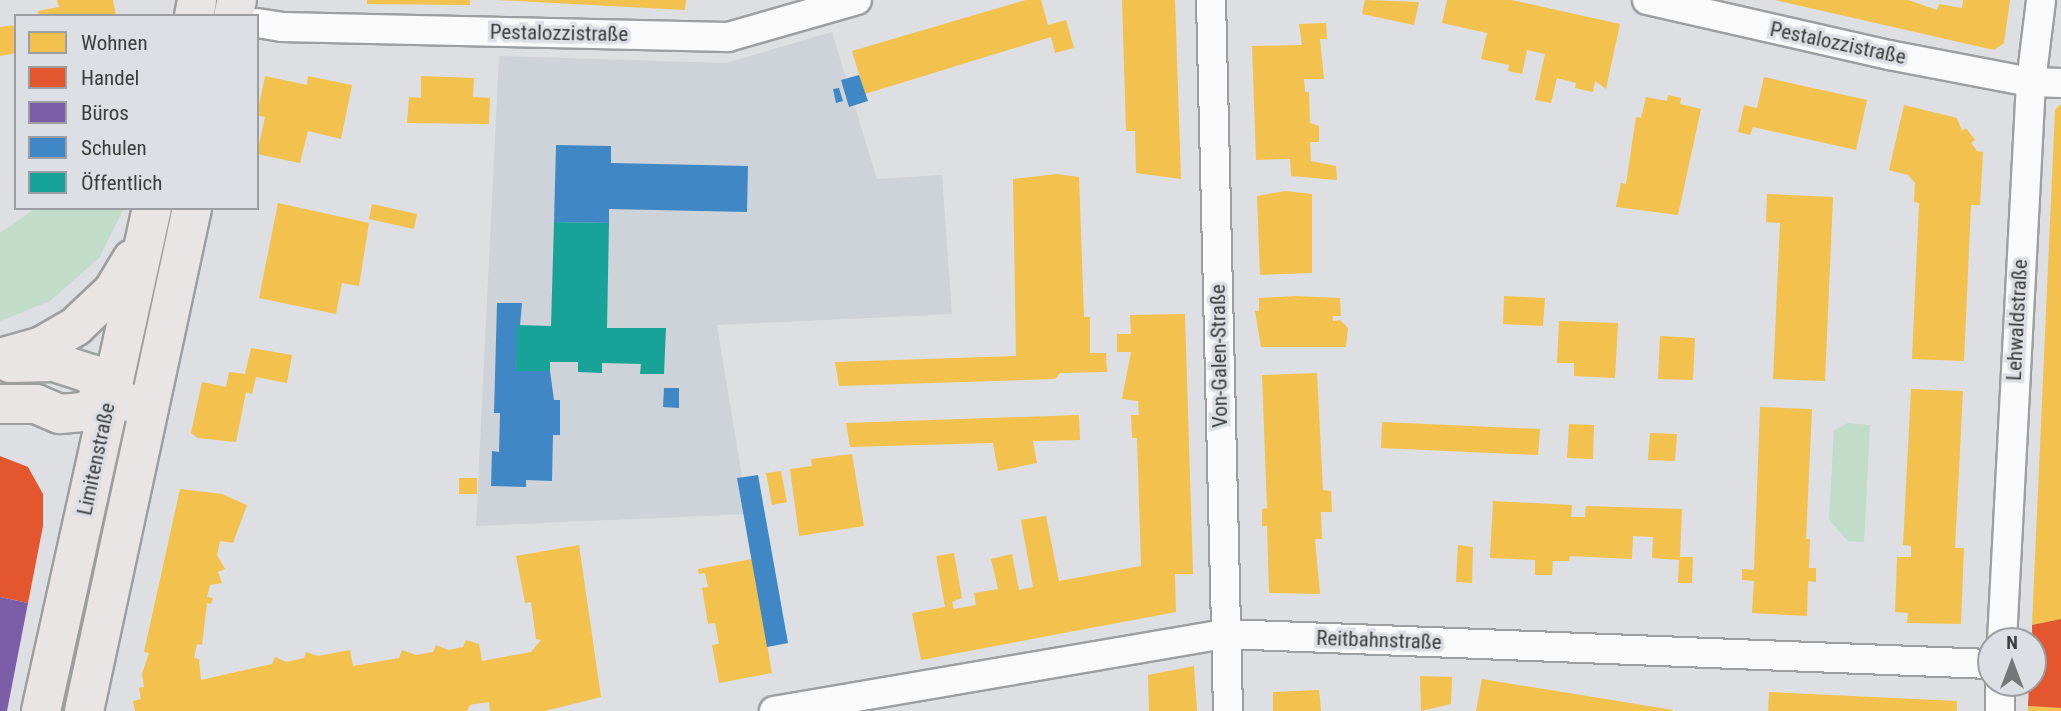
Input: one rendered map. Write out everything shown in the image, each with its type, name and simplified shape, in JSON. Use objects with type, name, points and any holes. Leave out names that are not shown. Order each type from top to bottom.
[{"type":"main road","name":"Limitenstraße","points":[[84,711],[147,405],[192,210]]},
{"type":"main road","name":"Limitenstraße","points":[[41,711],[149,222]]},
{"type":"main road","points":[[0,360],[42,346],[76,326],[113,291],[149,222]]},
{"type":"main road","points":[[0,360],[54,362],[72,367],[91,374],[108,399]]},
{"type":"main road","points":[[0,404],[36,404],[60,414],[83,412],[108,399],[147,405]]},
{"type":"street","name":"Pestalozzistraße","points":[[259,23],[282,27],[727,37],[857,0]]},
{"type":"street","name":"Von-Galen-Straße","points":[[1211,0],[1228,711]]},
{"type":"street","name":"Pestalozzistraße","points":[[1647,0],[2031,82],[2061,83]]},
{"type":"street","name":"Lehwaldstraße","points":[[2003,627],[2031,82],[2041,0]]},
{"type":"street","name":"Reitbahnstraße","points":[[774,711],[1226,634],[1977,663]]},
{"type":"shaded area","points":[[832,32],[877,179],[942,175],[952,314],[717,325],[748,514],[476,526],[499,56],[726,63]]},
{"type":"green space","points":[[33,210],[123,210],[99,258],[50,301],[0,321],[0,233]]},
{"type":"green space","points":[[1848,423],[1870,425],[1864,542],[1848,541],[1829,520],[1834,430]]},
{"type":"building: Wohnen","points":[[57,0],[113,0],[116,14],[39,14],[38,11],[59,7]]},
{"type":"building: Wohnen","points":[[367,0],[470,0],[470,5],[367,4]]},
{"type":"building: Wohnen","points":[[497,0],[686,0],[685,10]]},
{"type":"building: Wohnen","points":[[1026,0],[1041,0],[1048,25],[1066,20],[1074,48],[1055,53],[1051,37],[865,94],[852,51]]},
{"type":"building: Wohnen","points":[[1122,0],[1175,0],[1181,179],[1136,173],[1135,131],[1126,131]]},
{"type":"building: Wohnen","points":[[1365,0],[1419,2],[1414,25],[1362,14]]},
{"type":"building: Wohnen","points":[[1447,0],[1511,0],[1620,24],[1606,89],[1595,81],[1593,92],[1575,88],[1576,83],[1557,78],[1551,103],[1535,100],[1545,54],[1527,50],[1522,74],[1508,71],[1509,65],[1481,59],[1487,33],[1442,23]]},
{"type":"building: Wohnen","points":[[1775,0],[1908,0],[1937,10],[1939,4],[1962,8],[1963,0],[2010,0],[2004,43],[1994,50]]},
{"type":"building: Wohnen","points":[[1326,23],[1327,39],[1320,39],[1324,79],[1304,79],[1305,92],[1309,92],[1310,123],[1319,126],[1319,142],[1310,142],[1311,161],[1336,166],[1337,180],[1291,176],[1290,159],[1256,160],[1252,46],[1302,45],[1299,24]]},
{"type":"building: Wohnen","points":[[14,25],[14,53],[0,56],[0,27]]},
{"type":"building: Wohnen","points":[[265,76],[307,85],[308,76],[352,85],[341,139],[308,131],[300,163],[259,154],[265,117],[259,116]]},
{"type":"building: Wohnen","points":[[421,76],[474,78],[473,97],[490,98],[489,124],[407,123],[409,97],[421,98]]},
{"type":"building: Wohnen","points":[[1764,77],[1867,100],[1856,150],[1753,127],[1750,135],[1738,132],[1744,105],[1757,108]]},
{"type":"building: Wohnen","points":[[1668,95],[1681,98],[1680,104],[1701,109],[1678,215],[1616,207],[1621,183],[1626,184],[1636,117],[1641,118],[1646,97],[1667,101]]},
{"type":"building: Wohnen","points":[[2061,104],[2061,619],[2032,625],[2055,110]]},
{"type":"building: Wohnen","points":[[1904,105],[1957,118],[1962,131],[1966,128],[1975,140],[1971,143],[1977,151],[1983,152],[1980,205],[1971,205],[1964,361],[1912,359],[1919,203],[1914,202],[1915,183],[1908,175],[1889,170]]},
{"type":"building: Wohnen","points":[[1057,174],[1079,177],[1084,317],[1090,317],[1090,353],[1106,353],[1107,372],[1060,373],[1055,379],[839,386],[835,362],[1016,356],[1013,179]]},
{"type":"building: Wohnen","points":[[1285,191],[1312,194],[1312,273],[1260,275],[1257,196]]},
{"type":"building: Wohnen","points":[[1767,194],[1833,197],[1825,381],[1773,379],[1780,223],[1766,222]]},
{"type":"building: Wohnen","points":[[278,203],[369,223],[359,286],[342,283],[336,314],[259,298]]},
{"type":"building: Wohnen","points":[[372,204],[417,214],[414,229],[369,219]]},
{"type":"building: Wohnen","points":[[1504,296],[1545,298],[1543,326],[1503,324]]},
{"type":"building: Wohnen","points":[[1259,298],[1340,298],[1341,316],[1333,316],[1333,321],[1340,320],[1348,328],[1346,347],[1261,347],[1255,311],[1259,311]]},
{"type":"building: Wohnen","points":[[1185,314],[1193,574],[1175,574],[1176,612],[921,660],[912,613],[945,607],[936,556],[954,553],[962,598],[952,602],[954,609],[976,605],[974,593],[998,589],[991,559],[1012,554],[1019,590],[1033,587],[1021,520],[1046,516],[1059,581],[1141,566],[1137,438],[1132,438],[1131,415],[1139,415],[1138,401],[1122,399],[1131,352],[1117,352],[1117,334],[1131,334],[1130,315]]},
{"type":"building: Wohnen","points":[[1559,321],[1618,323],[1615,378],[1574,376],[1574,363],[1557,363]]},
{"type":"building: Wohnen","points":[[1660,336],[1695,338],[1693,380],[1658,379]]},
{"type":"building: Wohnen","points":[[251,348],[292,355],[287,383],[256,377],[252,394],[246,392],[236,442],[198,438],[191,433],[202,382],[226,387],[229,372],[245,374]]},
{"type":"building: Wohnen","points":[[1317,373],[1323,490],[1331,491],[1332,512],[1321,512],[1322,539],[1315,539],[1320,594],[1269,593],[1267,526],[1262,526],[1262,509],[1267,508],[1262,375]]},
{"type":"building: Wohnen","points":[[1911,389],[1963,391],[1955,548],[1964,548],[1961,624],[1907,623],[1908,613],[1895,612],[1897,557],[1911,557],[1911,546],[1903,545]]},
{"type":"building: Wohnen","points":[[1760,407],[1812,409],[1806,539],[1810,539],[1809,568],[1816,568],[1816,582],[1808,581],[1807,616],[1752,613],[1754,581],[1742,580],[1742,569],[1754,570]]},
{"type":"building: Wohnen","points":[[1079,415],[1080,440],[1033,441],[1037,463],[998,471],[993,443],[850,447],[846,423]]},
{"type":"building: Wohnen","points":[[1382,422],[1540,429],[1538,455],[1381,448]]},
{"type":"building: Wohnen","points":[[1569,424],[1594,425],[1593,459],[1567,458]]},
{"type":"building: Wohnen","points":[[1650,433],[1677,434],[1675,461],[1648,460]]},
{"type":"building: Wohnen","points":[[852,454],[864,526],[799,536],[790,469],[812,466],[811,459]]},
{"type":"building: Wohnen","points":[[781,471],[787,502],[772,505],[766,473]]},
{"type":"building: Wohnen","points":[[459,478],[477,478],[477,494],[459,494]]},
{"type":"building: Wohnen","points":[[180,489],[222,494],[247,505],[233,543],[220,541],[217,555],[225,569],[218,572],[222,583],[210,585],[207,597],[213,598],[211,604],[207,603],[202,645],[197,644],[194,658],[199,659],[201,680],[272,664],[275,657],[286,662],[304,658],[306,652],[318,656],[350,650],[353,666],[399,658],[402,650],[416,655],[433,652],[436,645],[448,650],[463,647],[466,640],[479,644],[482,661],[531,652],[541,640],[536,639],[531,602],[525,603],[516,556],[579,545],[601,697],[545,711],[490,711],[489,702],[470,705],[467,711],[135,711],[133,701],[141,699],[139,688],[144,687],[142,674],[149,653],[144,652]]},
{"type":"building: Wohnen","points":[[1493,501],[1572,505],[1571,517],[1585,517],[1586,506],[1682,509],[1680,557],[1693,557],[1692,583],[1678,583],[1679,560],[1652,558],[1653,537],[1633,536],[1632,559],[1570,556],[1569,561],[1553,561],[1552,575],[1535,575],[1535,560],[1490,558]]},
{"type":"building: Wohnen","points":[[1458,545],[1473,547],[1472,583],[1456,582]]},
{"type":"building: Wohnen","points":[[752,559],[772,673],[719,683],[712,645],[719,644],[715,623],[708,624],[702,588],[708,587],[705,573],[699,574],[698,569]]},
{"type":"building: Wohnen","points":[[1194,666],[1197,711],[1149,711],[1148,675]]},
{"type":"building: Wohnen","points":[[1420,676],[1452,677],[1451,704],[1421,711]]},
{"type":"building: Wohnen","points":[[1482,679],[1673,710],[1476,711]]},
{"type":"building: Wohnen","points":[[1319,690],[1321,711],[1273,711],[1273,692]]},
{"type":"building: Wohnen","points":[[1769,692],[1957,701],[1957,711],[1768,711]]},
{"type":"building: Wohnen","points":[[2028,706],[2061,708],[2061,711],[2028,711]]},
{"type":"building: Handel","points":[[0,456],[28,467],[43,494],[43,526],[28,603],[0,597]]},
{"type":"building: Handel","points":[[2061,619],[2061,708],[2028,706],[2028,697],[2047,697],[2047,627],[2032,625]]},
{"type":"building: Büros","points":[[0,597],[28,603],[7,711],[0,711]]},
{"type":"building: Schulen","points":[[859,75],[868,101],[849,107],[841,80]]},
{"type":"building: Schulen","points":[[839,88],[843,101],[836,103],[833,89]]},
{"type":"building: Schulen","points":[[556,145],[611,146],[611,163],[748,166],[747,212],[609,209],[609,223],[554,222]]},
{"type":"building: Schulen","points":[[497,303],[522,303],[516,371],[550,371],[554,400],[560,400],[560,435],[553,435],[552,481],[526,480],[526,487],[491,486],[492,451],[499,452],[500,413],[494,413]]},
{"type":"building: Schulen","points":[[664,388],[679,388],[679,408],[663,407]]},
{"type":"building: Schulen","points":[[758,475],[788,643],[767,647],[737,478]]},
{"type":"building: Öffentlich","points":[[554,222],[609,223],[607,328],[666,328],[664,374],[640,374],[641,364],[602,363],[602,373],[578,372],[578,362],[550,362],[550,371],[516,371],[517,325],[551,326]]}]
